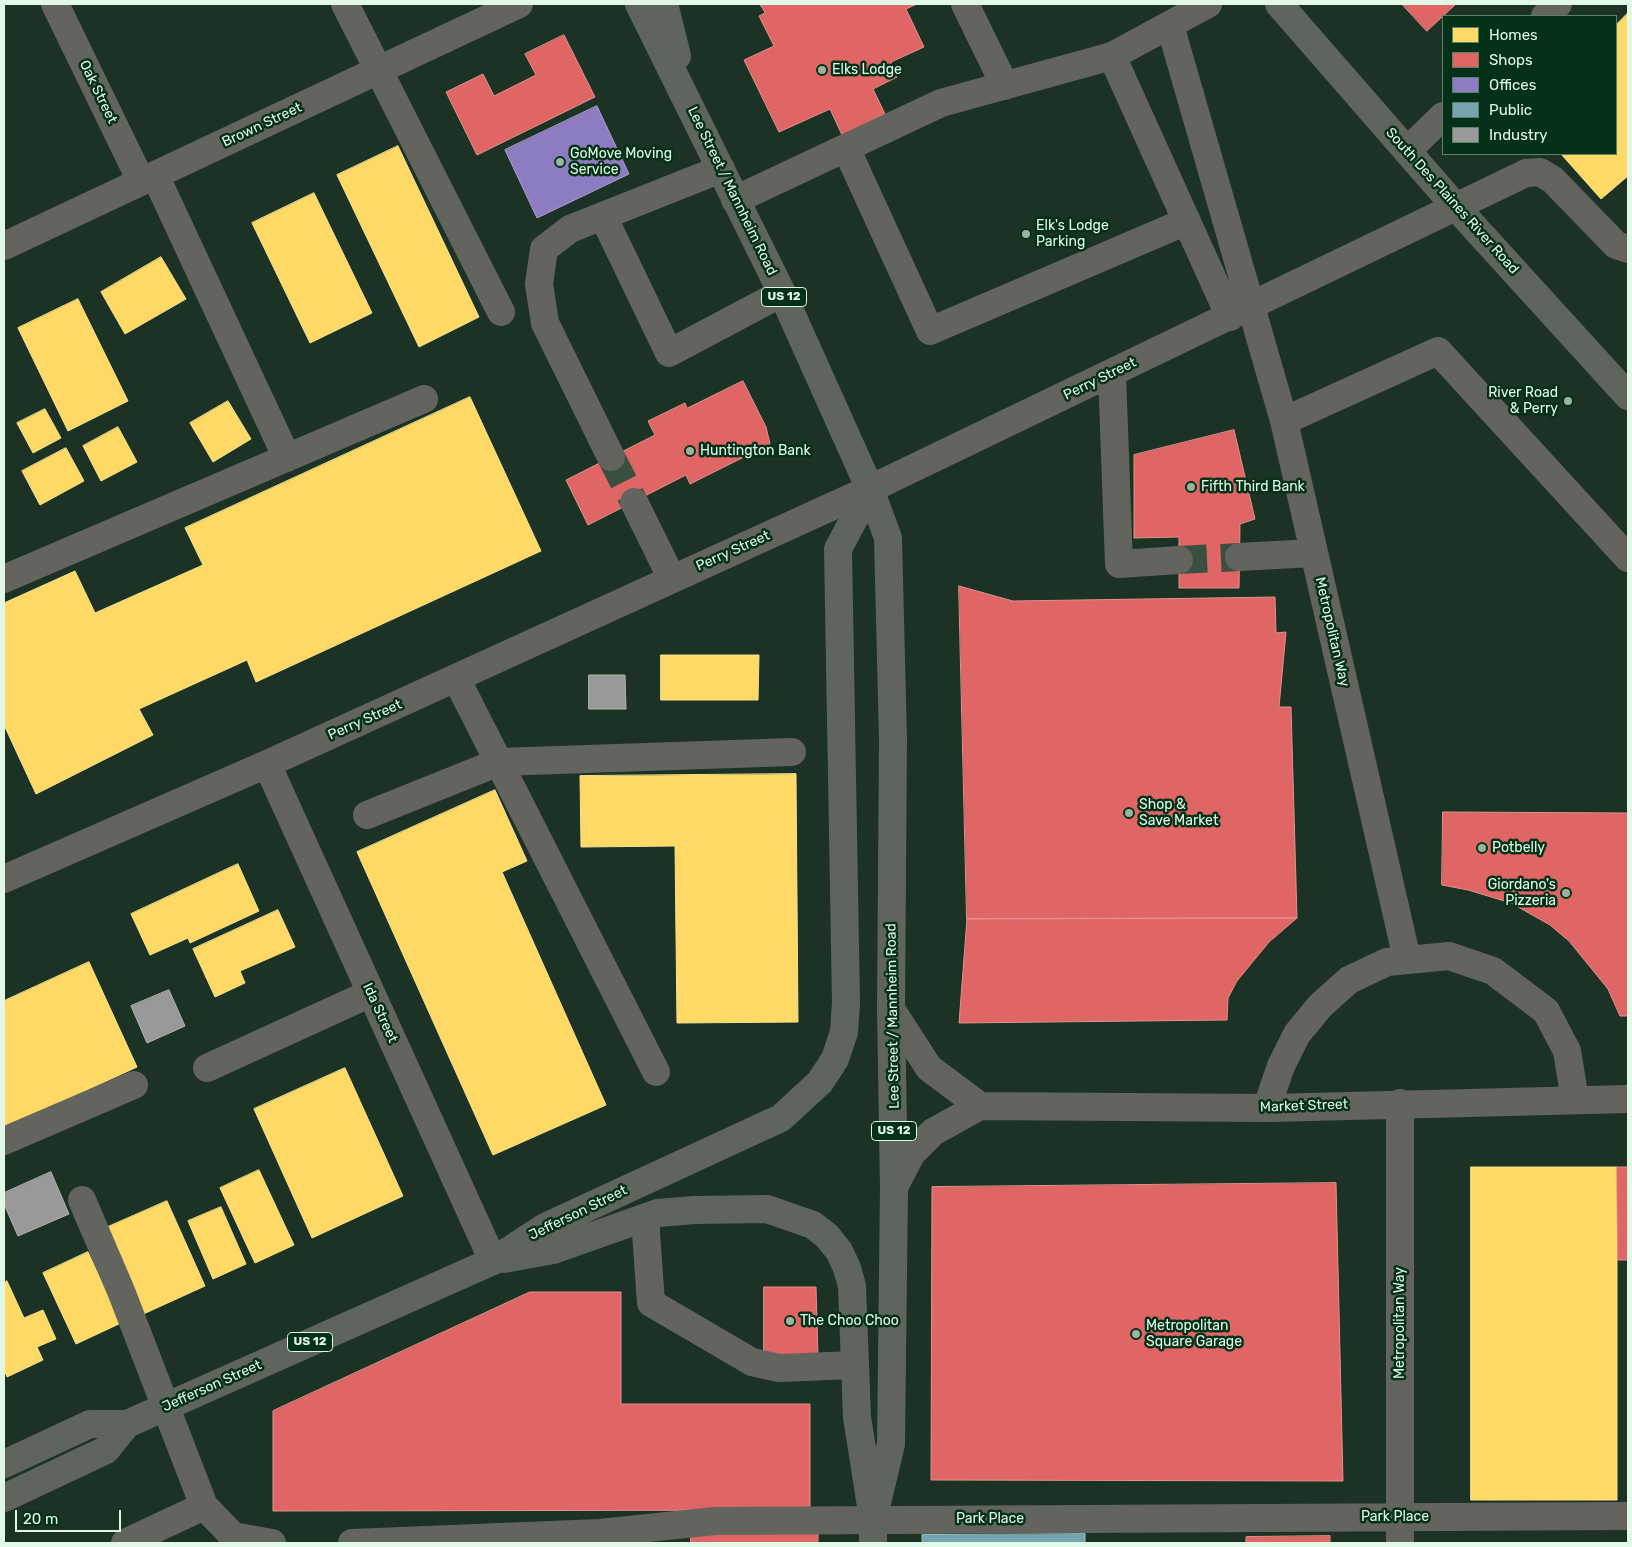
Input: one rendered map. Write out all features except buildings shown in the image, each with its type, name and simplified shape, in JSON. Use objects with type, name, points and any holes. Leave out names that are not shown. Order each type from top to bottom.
[{"type":"main road","name":"Lee Street / Mannheim Road","points":[[639,4],[782,293],[870,489],[888,538],[893,740],[891,1010],[894,1187],[891,1444],[873,1532]]},
{"type":"main road","points":[[664,4],[691,108]]},
{"type":"main road","name":"South Des Plaines River Road","points":[[1279,4],[1455,206],[1628,396]]},
{"type":"main road","name":"Jefferson Street","points":[[127,1424],[493,1261],[545,1226],[781,1118],[820,1082],[835,1059],[844,1032],[847,955],[844,898],[838,548],[870,489]]},
{"type":"main road","points":[[493,1261],[553,1250],[658,1213],[694,1210],[767,1209],[812,1225],[828,1236],[847,1268],[852,1286],[857,1417],[873,1532]]},
{"type":"main road","points":[[4,1464],[90,1424],[127,1424]]},
{"type":"main road","name":"US 12","points":[[4,1498],[106,1450],[127,1424]]},
{"type":"street","name":"Oak Street","points":[[55,4],[148,178],[287,458]]},
{"type":"street","points":[[346,4],[501,312]]},
{"type":"street","name":"Brown Street","points":[[4,246],[519,4]]},
{"type":"street","points":[[965,4],[1005,86]]},
{"type":"street","points":[[735,200],[941,103],[1112,56],[1208,4]]},
{"type":"street","points":[[1546,15],[1558,4]]},
{"type":"street","points":[[1170,25],[1241,312]]},
{"type":"street","points":[[1112,56],[1187,221],[1241,312]]},
{"type":"street","points":[[1407,151],[1442,117]]},
{"type":"street","points":[[846,148],[930,331],[1187,221]]},
{"type":"street","points":[[611,457],[545,322],[539,284],[544,249],[570,229],[721,169]]},
{"type":"street","name":"Perry Street","points":[[4,879],[267,764],[870,489],[1241,312],[1526,173],[1540,172],[1553,180],[1616,246],[1628,249]]},
{"type":"street","points":[[603,216],[669,353],[782,293]]},
{"type":"street","name":"Metropolitan Way","points":[[1241,312],[1284,421],[1407,959]]},
{"type":"street","points":[[1284,421],[1438,351],[1628,558]]},
{"type":"street","points":[[1112,374],[1118,564],[1179,560]]},
{"type":"street","points":[[4,579],[424,399]]},
{"type":"street","points":[[634,502],[672,579]]},
{"type":"street","points":[[1239,557],[1314,553]]},
{"type":"street","points":[[456,678],[656,1072]]},
{"type":"street","points":[[367,815],[499,762],[792,752]]},
{"type":"street","name":"Ida Street","points":[[267,764],[493,1261]]},
{"type":"street","points":[[1270,1108],[1270,1098],[1281,1066],[1297,1034],[1320,1006],[1349,980],[1387,962],[1449,956],[1492,971],[1546,1011],[1567,1051],[1575,1100]]},
{"type":"street","points":[[207,1068],[371,993]]},
{"type":"street","points":[[891,1010],[929,1068],[980,1106]]},
{"type":"street","points":[[4,1141],[134,1085]]},
{"type":"street","name":"Market Street","points":[[894,1187],[912,1153],[933,1132],[980,1106],[1270,1108],[1400,1103],[1628,1099]]},
{"type":"street","name":"Metropolitan Way","points":[[1399,1530],[1400,1103]]},
{"type":"street","points":[[82,1200],[121,1291],[204,1506],[233,1536],[272,1543]]},
{"type":"street","points":[[645,1218],[651,1303],[752,1362],[779,1368],[856,1365]]},
{"type":"street","points":[[125,1543],[204,1506]]},
{"type":"street","name":"Park Place","points":[[352,1543],[600,1538],[715,1522],[873,1532],[1399,1530],[1628,1516]]},
{"type":"tunnel","points":[[611,457],[634,502]]},
{"type":"tunnel","points":[[1179,560],[1239,557]]},
{"type":"place","name":"Elks Lodge","points":[[822,70]]},
{"type":"place","name":"GoMove Moving Service","points":[[560,162]]},
{"type":"place","name":"Elk's Lodge Parking","points":[[1026,234]]},
{"type":"place","name":"River Road & Perry","points":[[1568,401]]},
{"type":"place","name":"Huntington Bank","points":[[690,451]]},
{"type":"place","name":"Fifth Third Bank","points":[[1191,487]]},
{"type":"place","name":"Shop & Save Market","points":[[1129,813]]},
{"type":"place","name":"Potbelly","points":[[1482,848]]},
{"type":"place","name":"Giordano's Pizzeria","points":[[1566,893]]},
{"type":"place","name":"The Choo Choo","points":[[790,1321]]},
{"type":"place","name":"Metropolitan Square Garage","points":[[1136,1334]]}]
